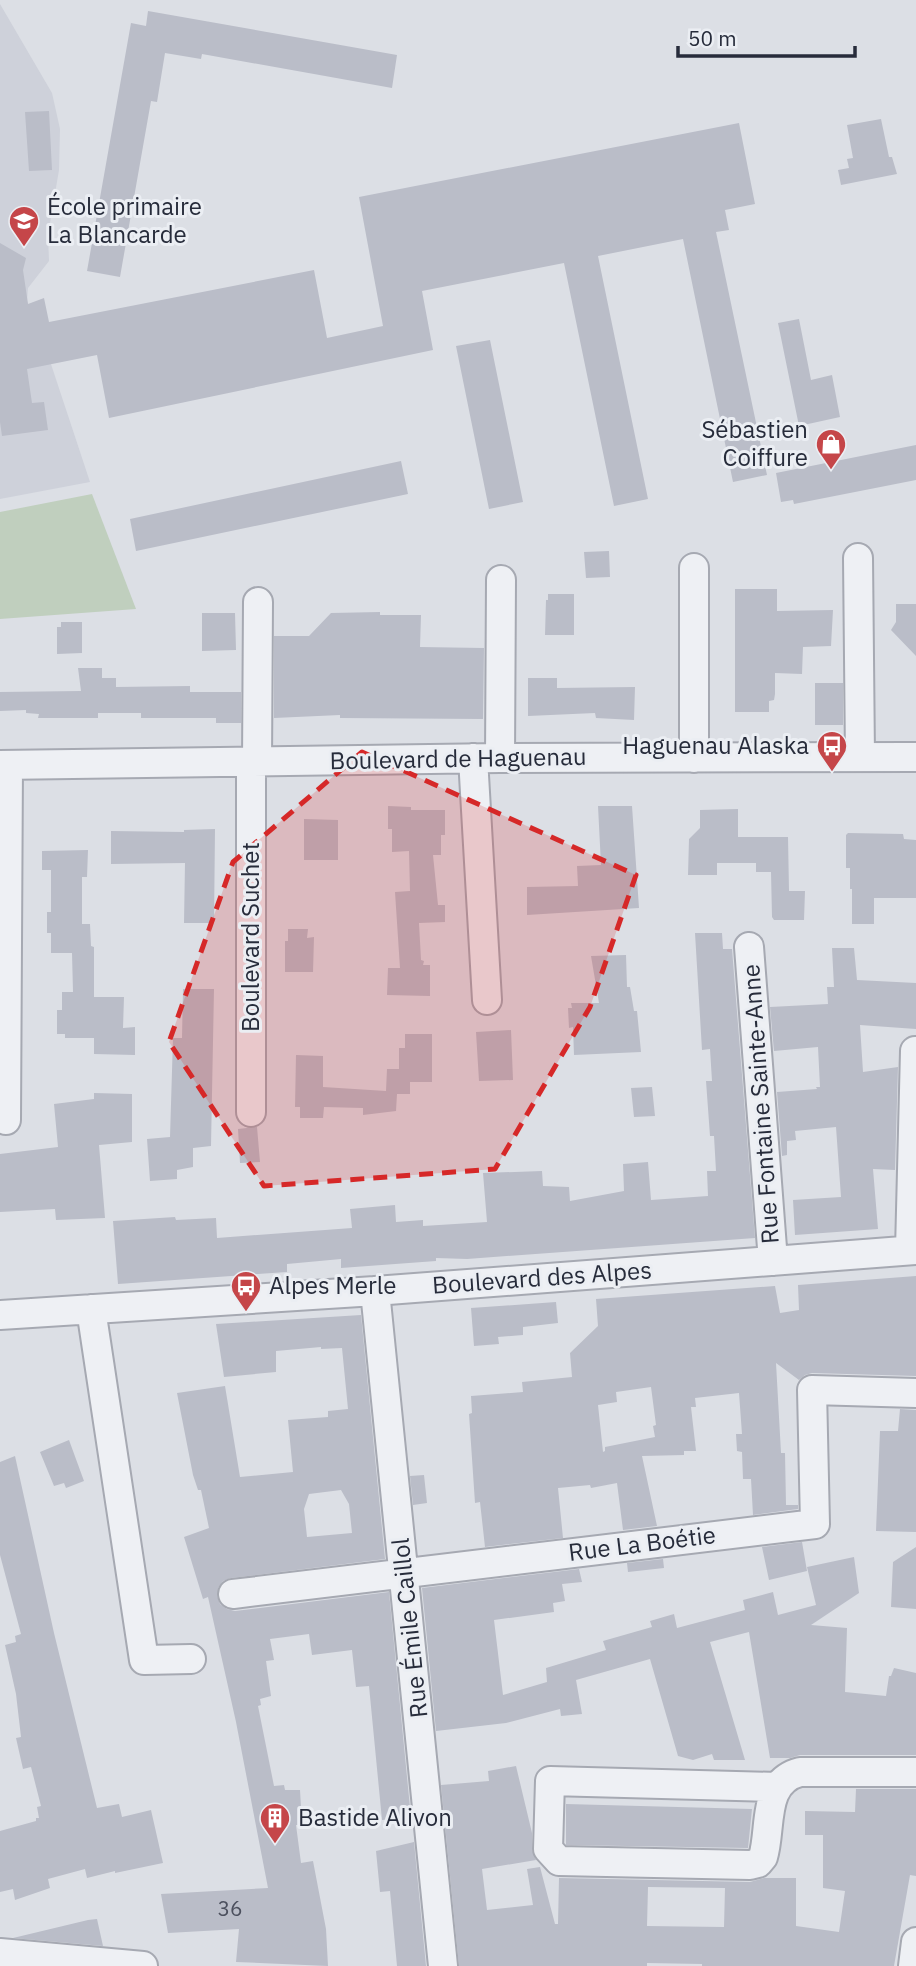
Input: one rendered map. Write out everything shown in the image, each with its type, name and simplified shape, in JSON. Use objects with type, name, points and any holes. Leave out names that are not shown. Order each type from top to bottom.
[{"type":"street","points":[[858,558],[860,757]]},
{"type":"street","points":[[694,568],[694,758]]},
{"type":"street","points":[[487,1000],[486,758],[501,580]]},
{"type":"street","name":"Boulevard Suchet","points":[[251,1112],[258,602]]},
{"type":"street","name":"Boulevard de Haguenau","points":[[4,765],[486,758],[916,757]]},
{"type":"street","points":[[4,765],[6,1120]]},
{"type":"street","name":"Rue Fontaine Sainte-Anne","points":[[749,947],[773,1261]]},
{"type":"street","points":[[913,1250],[915,1051]]},
{"type":"street","name":"Boulevard des Alpes","points":[[0,1315],[375,1291],[913,1250]]},
{"type":"street","name":"Rue Émile Caillol","points":[[375,1291],[443,1966]]},
{"type":"street","points":[[91,1309],[144,1660],[191,1659]]},
{"type":"street","name":"Rue La Boétie","points":[[233,1594],[816,1524],[812,1390],[916,1393]]},
{"type":"street","points":[[778,1787],[550,1781],[548,1849],[559,1861],[750,1865],[758,1863],[765,1849],[768,1809],[778,1787],[792,1774],[916,1772]]},
{"type":"street","points":[[913,1966],[916,1942]]},
{"type":"street","points":[[0,1953],[143,1966]]},
{"type":"highlighted area","points":[[362,752],[636,875],[590,1007],[495,1169],[264,1186],[169,1042],[233,862]]},
{"type":"shaded area","name":"École primaire La Blancarde","points":[[0,4],[52,93],[60,129],[59,170],[48,235],[49,261],[28,288],[27,301],[47,352],[90,482],[0,499]]},
{"type":"green space","points":[[92,494],[136,609],[0,619],[0,512]]},
{"type":"building","points":[[148,11],[397,55],[392,88],[202,54],[201,59],[165,53],[157,102],[151,101],[120,277],[87,271],[131,23],[146,26]]},
{"type":"building","points":[[49,111],[52,170],[29,171],[25,112]]},
{"type":"building","points":[[881,119],[889,157],[892,157],[897,174],[841,185],[838,170],[849,168],[847,159],[853,158],[847,125]]},
{"type":"building","points":[[739,123],[755,204],[725,210],[729,230],[716,232],[767,475],[733,482],[683,239],[598,256],[648,499],[614,506],[564,263],[422,291],[433,350],[109,418],[97,355],[27,369],[32,403],[44,402],[48,430],[2,436],[0,243],[26,258],[23,270],[28,304],[44,298],[49,322],[314,270],[327,338],[383,326],[359,197]]},
{"type":"building","points":[[799,319],[811,380],[832,375],[840,417],[799,426],[778,323]]},
{"type":"building","points":[[490,340],[523,502],[489,509],[456,346]]},
{"type":"building","points":[[916,445],[916,480],[794,504],[793,500],[781,502],[776,473]]},
{"type":"building","points":[[401,461],[408,494],[136,551],[130,519]]},
{"type":"building","points":[[609,551],[610,577],[586,578],[584,552]]},
{"type":"building","points":[[735,589],[777,589],[777,611],[833,610],[831,646],[803,647],[802,674],[775,673],[775,694],[774,700],[769,701],[769,712],[735,712]]},
{"type":"building","points":[[548,594],[574,594],[574,635],[545,635]]},
{"type":"building","points":[[896,604],[916,604],[916,656],[891,630],[896,622]]},
{"type":"building","points":[[380,612],[380,615],[421,615],[420,647],[484,648],[483,719],[340,718],[340,715],[274,718],[274,636],[309,636],[331,613]]},
{"type":"building","points":[[202,613],[235,613],[236,650],[202,651]]},
{"type":"building","points":[[61,622],[82,622],[82,653],[57,654],[57,627],[61,627]]},
{"type":"building","points":[[78,668],[102,668],[102,678],[116,678],[116,687],[190,686],[190,692],[241,692],[241,723],[216,723],[216,718],[141,718],[141,713],[98,713],[98,718],[38,718],[39,714],[26,713],[26,710],[0,711],[0,692],[81,691]]},
{"type":"building","points":[[528,678],[557,678],[557,688],[635,687],[634,720],[596,718],[595,713],[528,716]]},
{"type":"building","points":[[815,683],[843,683],[843,725],[815,725]]},
{"type":"building","points":[[388,806],[411,807],[411,810],[445,810],[445,835],[441,835],[441,855],[433,855],[438,905],[445,905],[445,922],[419,923],[421,960],[424,961],[423,965],[430,965],[430,996],[387,995],[388,968],[400,968],[395,892],[410,891],[409,851],[392,852]]},
{"type":"building","points":[[598,806],[632,806],[639,908],[527,915],[527,887],[578,886],[577,866],[601,865]]},
{"type":"building","points":[[738,809],[738,837],[788,837],[789,891],[805,891],[804,920],[774,920],[771,872],[756,872],[756,863],[717,863],[717,875],[688,875],[689,839],[700,828],[700,810]]},
{"type":"building","points":[[304,819],[338,820],[338,860],[304,860]]},
{"type":"building","points":[[215,829],[214,923],[184,923],[185,863],[111,864],[111,831],[184,832]]},
{"type":"building","points":[[848,833],[903,834],[904,839],[916,840],[916,898],[874,898],[874,924],[852,924],[850,868],[846,868]]},
{"type":"building","points":[[88,850],[87,877],[82,877],[82,924],[90,924],[91,946],[94,947],[94,997],[124,997],[123,1028],[135,1027],[135,1055],[94,1054],[94,1038],[65,1038],[65,1034],[57,1034],[57,1010],[62,1010],[62,992],[73,992],[72,953],[51,953],[47,912],[51,912],[51,870],[42,870],[42,851]]},
{"type":"building","points":[[288,929],[308,929],[307,938],[314,937],[313,972],[285,972],[285,941],[288,941]]},
{"type":"building","points":[[695,933],[722,933],[723,949],[732,949],[755,1238],[467,1259],[436,1258],[436,1261],[341,1268],[341,1259],[287,1264],[287,1272],[118,1284],[113,1221],[175,1217],[176,1220],[216,1218],[217,1238],[352,1228],[350,1209],[395,1205],[396,1222],[423,1220],[423,1226],[487,1222],[483,1173],[542,1171],[543,1186],[569,1187],[570,1201],[624,1191],[623,1164],[648,1162],[651,1200],[708,1196],[707,1171],[716,1171],[706,1081],[712,1081],[710,1049],[702,1050]]},
{"type":"building","points":[[832,948],[854,948],[857,980],[916,983],[916,1029],[860,1025],[863,1072],[898,1067],[895,1170],[873,1169],[878,1229],[795,1235],[793,1200],[841,1197],[836,1127],[795,1131],[796,1140],[787,1141],[787,1155],[782,1156],[777,1092],[820,1087],[818,1047],[774,1051],[770,1007],[828,1004],[827,987],[834,987]]},
{"type":"building","points":[[626,955],[627,987],[630,987],[634,1011],[637,1011],[641,1052],[574,1055],[573,1027],[569,1028],[568,1008],[572,1008],[571,1003],[599,1003],[591,956]]},
{"type":"building","points":[[183,989],[214,989],[211,1146],[193,1148],[193,1167],[177,1170],[177,1179],[150,1181],[147,1139],[170,1137],[173,1038],[182,1038]]},
{"type":"building","points":[[511,1030],[513,1080],[479,1081],[476,1032]]},
{"type":"building","points":[[405,1034],[432,1034],[432,1082],[410,1082],[410,1094],[397,1094],[396,1111],[363,1115],[363,1108],[324,1107],[323,1118],[300,1118],[300,1107],[295,1107],[296,1055],[323,1056],[323,1087],[386,1091],[387,1069],[399,1069],[399,1048],[405,1048]]},
{"type":"building","points":[[652,1087],[655,1116],[634,1117],[631,1088]]},
{"type":"building","points":[[94,1093],[132,1094],[132,1142],[99,1145],[105,1218],[56,1220],[55,1209],[0,1212],[0,1154],[58,1147],[54,1104],[94,1099]]},
{"type":"building","points":[[257,1127],[260,1162],[240,1163],[238,1129]]},
{"type":"building","points":[[916,1276],[916,1376],[812,1373],[799,1380],[776,1363],[781,1453],[785,1453],[786,1505],[798,1505],[798,1509],[753,1515],[751,1479],[743,1479],[742,1452],[737,1451],[736,1434],[742,1434],[739,1393],[695,1398],[696,1407],[691,1407],[696,1451],[684,1451],[684,1455],[642,1456],[657,1526],[623,1530],[617,1483],[591,1488],[590,1485],[558,1488],[563,1538],[485,1547],[480,1502],[475,1503],[469,1414],[472,1413],[471,1396],[523,1392],[522,1382],[572,1377],[570,1353],[598,1326],[596,1299],[775,1286],[780,1313],[799,1310],[798,1285]],"holes":[[[651,1387],[656,1425],[653,1426],[655,1437],[605,1447],[603,1452],[598,1405],[617,1402],[616,1392]]]},
{"type":"building","points":[[556,1302],[558,1323],[523,1327],[523,1335],[498,1337],[499,1344],[474,1346],[471,1308]]},
{"type":"building","points":[[361,1315],[385,1559],[231,1578],[223,1581],[217,1595],[220,1604],[235,1611],[389,1592],[411,1818],[382,1820],[369,1686],[356,1687],[352,1650],[312,1655],[309,1634],[270,1639],[274,1660],[266,1661],[271,1696],[260,1699],[261,1705],[258,1706],[274,1786],[284,1785],[285,1790],[300,1790],[302,1825],[296,1825],[301,1863],[313,1861],[326,1929],[328,1966],[236,1962],[239,1929],[168,1933],[161,1894],[268,1888],[236,1722],[208,1597],[203,1599],[184,1537],[209,1528],[201,1490],[198,1490],[193,1475],[177,1393],[225,1386],[240,1477],[293,1472],[288,1420],[328,1417],[328,1411],[348,1409],[342,1348],[276,1351],[276,1372],[224,1377],[216,1324]],"holes":[[[341,1490],[349,1504],[352,1533],[307,1537],[304,1509],[309,1494]]]},
{"type":"building","points":[[900,1409],[916,1410],[916,1532],[876,1531],[880,1431],[898,1431]]},
{"type":"building","points":[[69,1440],[84,1481],[66,1488],[64,1483],[54,1486],[40,1452]]},
{"type":"building","points":[[15,1456],[54,1633],[97,1808],[119,1804],[122,1817],[151,1810],[163,1863],[87,1878],[85,1869],[48,1879],[50,1888],[15,1900],[13,1889],[0,1892],[0,1831],[36,1821],[36,1818],[39,1818],[37,1807],[41,1806],[31,1767],[23,1769],[16,1738],[21,1737],[16,1694],[5,1645],[16,1642],[15,1636],[21,1634],[0,1555],[0,1462]]},
{"type":"building","points":[[424,1475],[427,1503],[413,1505],[410,1476]]},
{"type":"building","points":[[802,1542],[807,1571],[769,1580],[762,1547]]},
{"type":"building","points":[[916,1547],[916,1609],[891,1607],[893,1562]]},
{"type":"building","points":[[854,1557],[859,1593],[811,1625],[847,1628],[845,1692],[886,1696],[889,1676],[894,1668],[916,1673],[916,1755],[800,1755],[770,1758],[749,1632],[710,1642],[745,1760],[714,1760],[712,1754],[693,1760],[678,1756],[650,1659],[576,1680],[582,1714],[561,1716],[560,1709],[506,1723],[436,1731],[422,1588],[579,1569],[582,1582],[562,1584],[565,1601],[553,1603],[554,1612],[494,1620],[503,1695],[547,1682],[546,1668],[606,1650],[603,1641],[652,1627],[650,1621],[674,1614],[677,1628],[745,1610],[743,1600],[773,1592],[778,1615],[816,1605],[807,1567]]},
{"type":"building","points":[[663,1559],[664,1568],[628,1572],[627,1563]]},
{"type":"building","points":[[516,1766],[536,1860],[482,1869],[487,1910],[533,1905],[527,1869],[540,1867],[555,1924],[558,1924],[559,1878],[750,1882],[764,1878],[796,1878],[796,1926],[839,1932],[845,1891],[823,1888],[823,1835],[805,1835],[805,1811],[855,1812],[856,1789],[916,1789],[916,1876],[910,1875],[894,1966],[702,1966],[647,1963],[647,1966],[459,1966],[441,1785],[489,1781],[488,1771]],"holes":[[[648,1887],[725,1888],[724,1927],[647,1926]]]},
{"type":"building","points":[[566,1804],[752,1809],[748,1848],[566,1845]]},
{"type":"building","points":[[414,1842],[426,1966],[397,1966],[390,1891],[380,1892],[376,1851]]},
{"type":"building","points":[[97,1919],[103,1946],[13,1938],[88,1920]]},
{"type":"place","name":"École primaire La Blancarde","points":[[24,248]]},
{"type":"place","name":"Sébastien Coiffure","points":[[831,471]]},
{"type":"place","name":"Haguenau Alaska","points":[[832,773]]},
{"type":"place","name":"Alpes Merle","points":[[246,1313]]},
{"type":"place","name":"Bastide Alivon","points":[[275,1845]]}]
